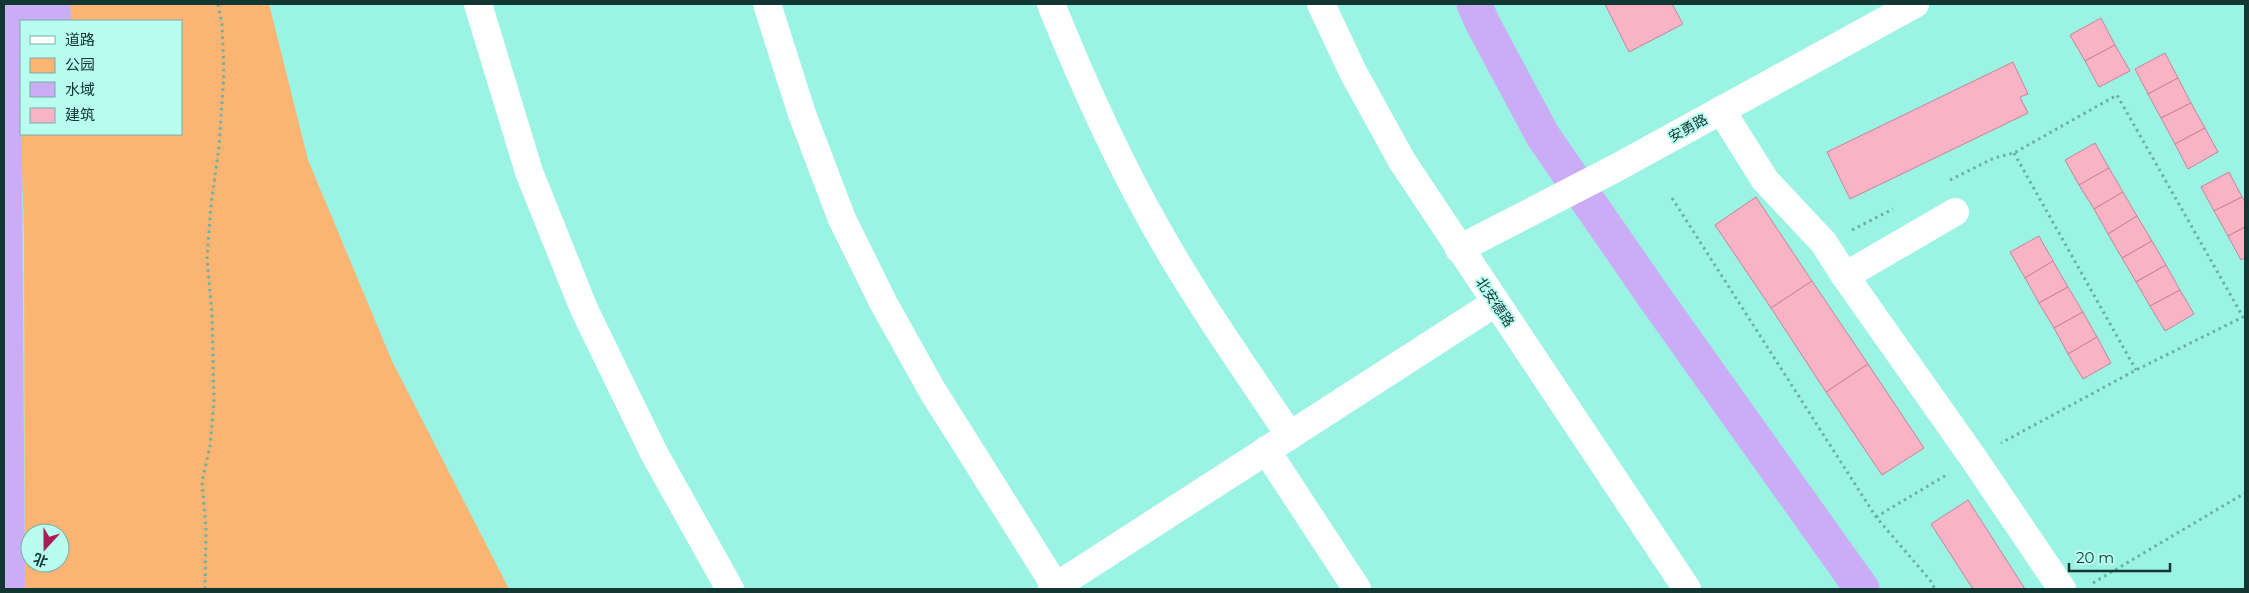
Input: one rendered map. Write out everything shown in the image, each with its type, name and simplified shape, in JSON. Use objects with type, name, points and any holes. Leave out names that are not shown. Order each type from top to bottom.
[{"type":"street","points":[[478,4],[529,172],[584,309],[654,453],[730,589]]},
{"type":"street","points":[[767,4],[802,114],[842,219],[880,296],[932,390],[1054,588],[1495,303]]},
{"type":"street","points":[[1051,4],[1072,58],[1123,165],[1158,231],[1208,314],[1290,436]]},
{"type":"street","name":"北安德路","points":[[1321,4],[1353,72],[1402,162],[1687,589]]},
{"type":"street","name":"安勇路","points":[[1459,249],[1616,168],[1915,4]]},
{"type":"street","points":[[1721,110],[1765,180],[1824,243],[1845,276],[1974,458],[2062,589]]},
{"type":"street","points":[[1845,276],[1955,212]]},
{"type":"street","points":[[1266,450],[1357,589]]},
{"type":"path","points":[[205,589],[206,526],[202,482],[210,446],[214,402],[212,314],[207,258],[211,205],[219,147],[224,73],[222,24],[218,4]]},
{"type":"path","points":[[1876,518],[1974,458],[2136,370],[2243,317],[2117,95],[2014,153],[1994,158],[1949,181]]},
{"type":"path","points":[[2014,153],[2136,370]]},
{"type":"path","points":[[1672,198],[1876,518],[1930,580],[1935,589]]},
{"type":"path","points":[[1824,243],[1896,208]]},
{"type":"path","points":[[2090,584],[2245,493]]},
{"type":"green space","points":[[70,4],[269,4],[308,160],[392,361],[509,589],[25,589],[25,573],[70,573],[70,523],[25,523],[24,237],[21,135],[182,135],[182,20],[71,20]]},
{"type":"water","points":[[4,4],[70,4],[71,20],[20,20],[25,523],[20,523],[20,573],[25,573],[25,589],[4,589]]},
{"type":"building","points":[[1605,4],[1672,4],[1683,24],[1629,52]]},
{"type":"building","points":[[2101,18],[2115,45],[2085,61],[2070,35]]},
{"type":"building","points":[[2115,45],[2130,71],[2099,87],[2085,61]]},
{"type":"building","points":[[2165,53],[2178,78],[2148,94],[2135,69]]},
{"type":"building","points":[[2013,62],[2028,94],[2020,97],[2028,113],[1850,199],[1827,152]]},
{"type":"building","points":[[2178,78],[2191,103],[2161,118],[2148,94]]},
{"type":"building","points":[[2191,103],[2205,128],[2175,144],[2161,118]]},
{"type":"building","points":[[2205,128],[2218,152],[2188,169],[2175,144]]},
{"type":"building","points":[[2095,143],[2109,168],[2079,185],[2065,160]]},
{"type":"building","points":[[2109,168],[2123,192],[2094,209],[2079,185]]},
{"type":"building","points":[[2229,172],[2242,197],[2214,211],[2201,187]]},
{"type":"building","points":[[2123,192],[2137,216],[2108,234],[2094,209]]},
{"type":"building","points":[[1756,197],[1812,281],[1771,308],[1715,225]]},
{"type":"building","points":[[2242,197],[2245,202],[2245,227],[2228,236],[2214,211]]},
{"type":"building","points":[[2137,216],[2152,241],[2122,258],[2108,234]]},
{"type":"building","points":[[2245,227],[2245,258],[2241,260],[2228,236]]},
{"type":"building","points":[[2039,236],[2053,261],[2025,278],[2010,252]]},
{"type":"building","points":[[2152,241],[2166,265],[2136,282],[2122,258]]},
{"type":"building","points":[[2053,261],[2068,287],[2039,303],[2025,278]]},
{"type":"building","points":[[2166,265],[2180,290],[2150,306],[2136,282]]},
{"type":"building","points":[[1812,281],[1868,364],[1826,392],[1771,308]]},
{"type":"building","points":[[2068,287],[2083,312],[2054,328],[2039,303]]},
{"type":"building","points":[[2180,290],[2194,314],[2165,331],[2150,306]]},
{"type":"building","points":[[2083,312],[2097,337],[2068,354],[2054,328]]},
{"type":"building","points":[[2097,337],[2111,363],[2083,379],[2068,354]]},
{"type":"building","points":[[1868,364],[1924,448],[1882,475],[1826,392]]},
{"type":"building","points":[[1968,500],[2025,589],[1973,589],[1931,524]]},
{"type":"waterway","points":[[1474,4],[1543,136],[1655,298],[1862,589]]}]
